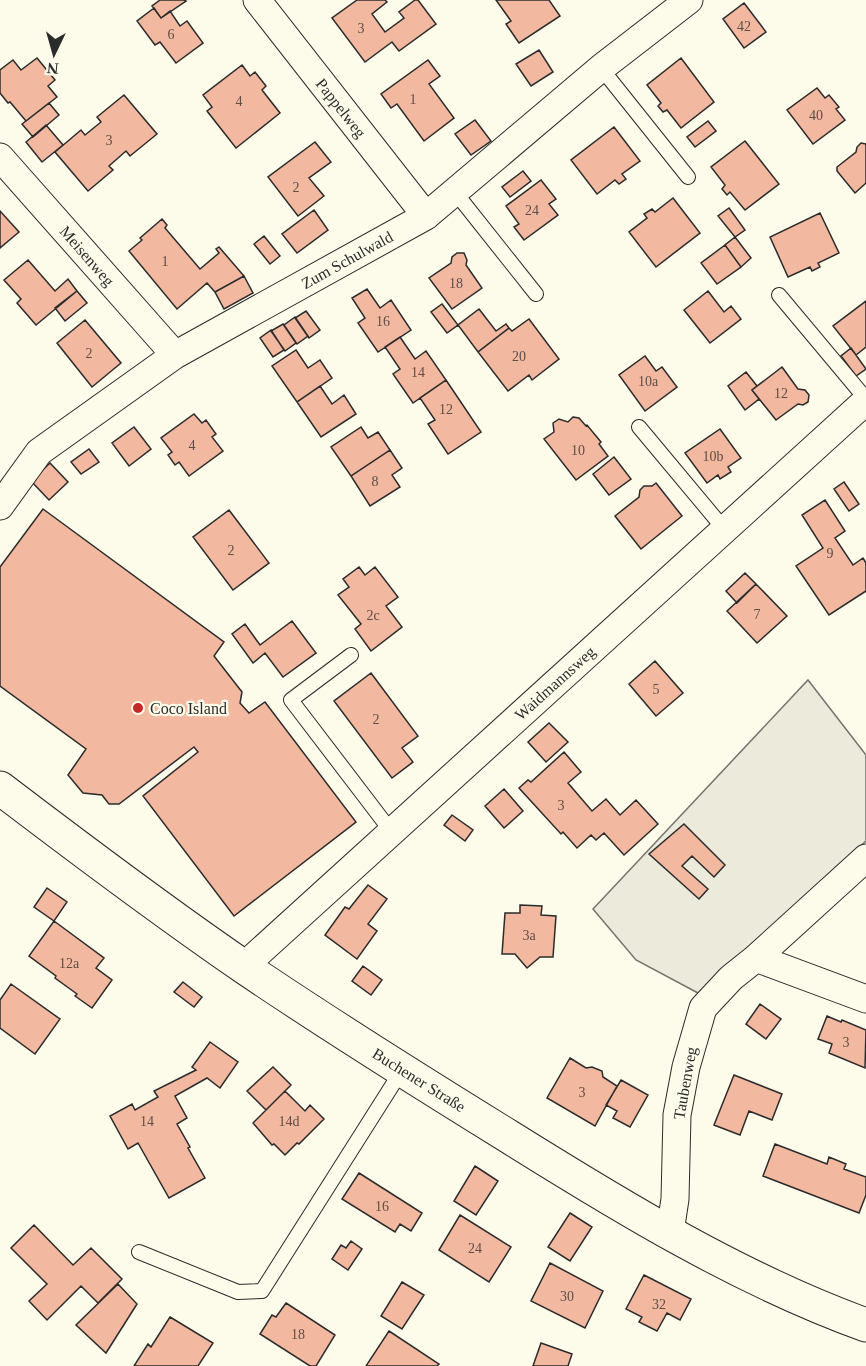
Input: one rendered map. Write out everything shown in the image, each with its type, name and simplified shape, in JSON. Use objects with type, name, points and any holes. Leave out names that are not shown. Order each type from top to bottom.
[{"type":"street","name":"Pappelweg","points":[[256,0],[426,216]]},
{"type":"street","name":"Zum Schulwald","points":[[0,506],[39,452],[175,355],[426,216],[601,68],[689,0]]},
{"type":"street","name":"Meisenweg","points":[[0,157],[175,355]]},
{"type":"street","name":"Waidmannsweg","points":[[244,966],[866,400]]},
{"type":"street","name":"Buchener Straße","points":[[0,788],[244,966],[402,1070],[578,1180],[670,1232],[781,1290],[866,1325]]},
{"type":"street","name":"Taubenweg","points":[[670,1232],[675,1199],[677,1115],[686,1067],[703,1008],[730,978],[756,958],[866,858]]},
{"type":"street","points":[[756,958],[866,999]]},
{"type":"lane","points":[[601,68],[688,177]]},
{"type":"lane","points":[[455,192],[536,294]]},
{"type":"lane","points":[[778,295],[866,400]]},
{"type":"lane","points":[[639,427],[725,530]]},
{"type":"lane","points":[[351,655],[291,700],[391,831]]},
{"type":"lane","points":[[139,1252],[238,1292],[262,1291],[402,1070]]},
{"type":"shaded area","points":[[808,680],[866,755],[866,841],[698,993],[636,960],[593,909]]},
{"type":"building","points":[[160,0],[186,1],[161,18],[152,6]]},
{"type":"building","points":[[357,0],[385,0],[387,2],[372,14],[385,32],[404,18],[399,12],[415,0],[418,0],[436,24],[399,51],[392,42],[365,62],[332,18]]},
{"type":"building","points":[[496,0],[549,0],[560,16],[519,43],[506,24],[511,21]]},
{"type":"building","points":[[744,3],[766,32],[744,48],[723,19]]},
{"type":"building","points":[[154,8],[161,18],[170,11],[180,26],[187,21],[203,43],[176,63],[160,42],[155,45],[137,21]]},
{"type":"building","points":[[539,50],[553,72],[531,86],[516,64]]},
{"type":"building","points":[[37,58],[55,80],[48,86],[57,97],[26,121],[0,93],[0,70],[13,60],[21,70]]},
{"type":"building","points":[[681,58],[714,102],[681,128],[667,110],[663,112],[658,106],[661,103],[647,85]]},
{"type":"building","points":[[428,60],[440,76],[429,84],[454,118],[424,141],[397,104],[391,108],[381,94]]},
{"type":"building","points":[[242,65],[250,76],[255,72],[266,86],[262,90],[280,113],[236,148],[207,111],[212,107],[203,95]]},
{"type":"building","points":[[817,88],[825,98],[829,95],[839,107],[836,109],[845,120],[813,144],[787,110]]},
{"type":"building","points":[[124,95],[157,134],[130,156],[126,151],[109,166],[113,170],[88,191],[55,152],[81,130],[85,135],[101,122],[97,117]]},
{"type":"building","points":[[49,103],[59,115],[33,137],[22,124]]},
{"type":"building","points":[[475,120],[491,141],[471,155],[455,134]]},
{"type":"building","points":[[708,121],[716,131],[695,147],[687,137]]},
{"type":"building","points":[[46,125],[63,145],[42,162],[26,142]]},
{"type":"building","points":[[614,127],[640,161],[622,174],[626,179],[619,184],[615,180],[597,194],[571,160]]},
{"type":"building","points":[[745,141],[779,184],[745,210],[730,192],[727,195],[722,189],[725,185],[711,167]]},
{"type":"building","points":[[315,142],[331,162],[309,178],[324,196],[298,216],[268,177]]},
{"type":"building","points":[[861,143],[866,144],[866,183],[855,193],[837,171],[837,167],[856,152]]},
{"type":"building","points":[[523,171],[531,181],[510,197],[502,187]]},
{"type":"building","points":[[541,180],[556,199],[549,204],[558,215],[524,240],[514,227],[519,224],[506,206]]},
{"type":"building","points":[[673,198],[700,233],[656,267],[629,232],[647,218],[644,214],[652,209],[655,212]]},
{"type":"building","points":[[729,208],[745,230],[735,237],[718,216]]},
{"type":"building","points":[[314,210],[328,230],[297,253],[282,234]]},
{"type":"building","points":[[0,211],[19,232],[0,248]]},
{"type":"building","points":[[820,213],[839,253],[818,263],[820,267],[812,271],[810,267],[788,277],[770,237]]},
{"type":"building","points":[[162,219],[167,225],[165,228],[200,269],[219,253],[216,249],[219,247],[244,276],[215,292],[207,283],[177,309],[129,251]]},
{"type":"building","points":[[264,236],[280,256],[270,264],[254,244]]},
{"type":"building","points":[[735,237],[751,258],[741,267],[725,245]]},
{"type":"building","points":[[725,245],[741,267],[717,284],[701,263]]},
{"type":"building","points":[[457,253],[464,253],[467,260],[466,265],[482,288],[452,309],[429,278],[451,263],[452,257]]},
{"type":"building","points":[[28,260],[55,291],[68,279],[77,291],[36,325],[17,303],[21,299],[4,280]]},
{"type":"building","points":[[244,276],[253,293],[224,309],[215,292]]},
{"type":"building","points":[[367,289],[380,308],[391,300],[411,330],[378,352],[358,323],[365,318],[352,298]]},
{"type":"building","points":[[77,291],[87,303],[65,321],[55,308]]},
{"type":"building","points":[[708,291],[724,312],[731,306],[741,319],[710,343],[684,310]]},
{"type":"building","points":[[866,301],[866,347],[856,355],[833,326]]},
{"type":"building","points":[[442,304],[458,325],[447,333],[431,312]]},
{"type":"building","points":[[479,309],[496,331],[506,324],[509,328],[478,352],[458,325]]},
{"type":"building","points":[[306,311],[320,330],[309,338],[295,318]]},
{"type":"building","points":[[295,317],[308,336],[297,344],[284,325]]},
{"type":"building","points":[[529,319],[559,359],[532,380],[529,375],[508,391],[478,352],[509,328],[512,331]]},
{"type":"building","points":[[85,320],[121,363],[92,387],[57,343]]},
{"type":"building","points":[[283,324],[296,343],[285,351],[271,331]]},
{"type":"building","points":[[271,330],[284,350],[273,357],[260,338]]},
{"type":"building","points":[[400,337],[415,359],[426,351],[446,380],[413,403],[393,374],[400,369],[385,347]]},
{"type":"building","points":[[851,348],[866,369],[856,376],[841,356]]},
{"type":"building","points":[[296,350],[308,368],[320,360],[332,378],[297,402],[272,366]]},
{"type":"building","points":[[645,356],[656,371],[662,367],[677,387],[645,411],[619,375]]},
{"type":"building","points":[[782,367],[798,389],[805,390],[809,395],[808,402],[803,405],[798,404],[776,420],[752,390]]},
{"type":"building","points":[[746,372],[757,386],[752,390],[759,399],[745,410],[728,386]]},
{"type":"building","points":[[446,380],[481,432],[448,454],[428,424],[435,420],[420,398]]},
{"type":"building","points":[[320,386],[332,404],[344,395],[356,414],[321,437],[297,402]]},
{"type":"building","points":[[194,414],[202,423],[206,420],[216,434],[212,437],[223,451],[189,476],[179,462],[175,465],[168,455],[172,452],[161,438]]},
{"type":"building","points":[[573,417],[579,418],[587,425],[601,442],[599,444],[608,456],[576,480],[544,439],[554,432],[553,423],[559,419],[568,422]]},
{"type":"building","points":[[134,427],[151,449],[129,466],[112,443]]},
{"type":"building","points":[[361,427],[368,438],[378,432],[390,450],[351,476],[331,447]]},
{"type":"building","points":[[720,429],[741,458],[728,467],[731,472],[720,479],[718,475],[707,483],[685,453]]},
{"type":"building","points":[[89,449],[99,462],[81,474],[71,462]]},
{"type":"building","points":[[390,450],[402,468],[392,475],[400,487],[370,506],[351,476]]},
{"type":"building","points":[[614,457],[631,479],[609,495],[593,474]]},
{"type":"building","points":[[50,463],[68,482],[49,500],[31,481]]},
{"type":"building","points":[[844,482],[859,504],[849,511],[834,489]]},
{"type":"building","points":[[656,483],[682,516],[641,549],[615,516],[639,497],[640,490],[644,486],[652,486]]},
{"type":"building","points":[[825,500],[845,531],[835,538],[853,565],[863,558],[866,563],[866,591],[829,615],[796,566],[823,548],[802,515]]},
{"type":"building","name":"Coco Island","points":[[43,509],[224,642],[214,656],[242,692],[240,703],[249,713],[265,702],[356,822],[234,916],[143,796],[198,752],[194,747],[119,804],[109,804],[102,795],[83,793],[68,775],[86,749],[0,686],[0,567]]},
{"type":"building","points":[[229,510],[269,563],[233,590],[193,537]]},
{"type":"building","points":[[359,567],[365,575],[375,567],[398,597],[386,606],[402,627],[371,651],[355,629],[361,624],[338,595],[349,587],[343,579]]},
{"type":"building","points":[[745,573],[756,584],[737,603],[726,591]]},
{"type":"building","points":[[756,584],[787,616],[757,643],[727,611]]},
{"type":"building","points":[[292,621],[316,653],[283,677],[265,653],[253,663],[232,634],[245,624],[260,645]]},
{"type":"building","points":[[655,661],[683,693],[656,716],[629,684]]},
{"type":"building","points":[[371,673],[418,736],[402,748],[413,762],[392,778],[334,701]]},
{"type":"building","points":[[549,723],[568,742],[546,762],[528,742]]},
{"type":"building","points":[[564,752],[581,772],[568,783],[592,811],[606,799],[620,815],[636,800],[658,824],[624,855],[604,833],[596,840],[591,835],[577,848],[519,788],[528,780],[531,782]]},
{"type":"building","points":[[504,789],[523,811],[504,828],[485,806]]},
{"type":"building","points":[[452,815],[473,830],[465,841],[444,825]]},
{"type":"building","points":[[684,824],[725,865],[714,877],[692,856],[682,866],[708,889],[699,899],[649,854]]},
{"type":"building","points":[[368,885],[387,899],[368,924],[377,931],[357,959],[325,935],[345,907],[349,909]]},
{"type":"building","points":[[47,888],[67,902],[54,921],[34,907]]},
{"type":"building","points":[[520,905],[542,906],[541,915],[556,916],[553,957],[540,957],[527,968],[515,954],[502,954],[505,913],[520,913]]},
{"type":"building","points":[[54,921],[104,958],[96,968],[112,980],[92,1008],[29,956]]},
{"type":"building","points":[[363,966],[382,980],[371,995],[352,981]]},
{"type":"building","points":[[183,982],[202,997],[194,1007],[174,992]]},
{"type":"building","points":[[11,984],[60,1019],[35,1054],[0,1028],[0,1000]]},
{"type":"building","points":[[760,1004],[781,1019],[766,1039],[746,1024]]},
{"type":"building","points":[[827,1016],[866,1030],[865,1068],[829,1053],[832,1044],[818,1039]]},
{"type":"building","points":[[210,1042],[238,1062],[220,1088],[207,1078],[175,1096],[187,1118],[177,1124],[205,1178],[169,1198],[138,1143],[128,1149],[110,1116],[132,1104],[135,1110],[158,1097],[154,1091],[196,1070],[192,1067]]},
{"type":"building","points":[[570,1058],[586,1068],[592,1067],[602,1071],[603,1077],[617,1086],[595,1126],[547,1098]]},
{"type":"building","points":[[273,1067],[291,1085],[266,1110],[247,1091]]},
{"type":"building","points":[[734,1075],[782,1094],[772,1120],[749,1111],[740,1135],[714,1125]]},
{"type":"building","points":[[621,1080],[648,1095],[630,1127],[613,1118],[617,1111],[606,1105]]},
{"type":"building","points":[[285,1091],[305,1111],[310,1105],[324,1119],[285,1155],[274,1144],[272,1145],[253,1123]]},
{"type":"building","points":[[775,1144],[827,1164],[829,1157],[846,1164],[844,1169],[866,1177],[866,1195],[859,1213],[763,1176]]},
{"type":"building","points":[[475,1166],[498,1181],[476,1215],[454,1201]]},
{"type":"building","points":[[359,1173],[422,1213],[411,1231],[400,1224],[395,1232],[342,1199]]},
{"type":"building","points":[[570,1213],[592,1227],[570,1261],[548,1247]]},
{"type":"building","points":[[460,1215],[511,1247],[489,1282],[439,1250]]},
{"type":"building","points":[[34,1225],[73,1265],[91,1248],[122,1279],[98,1303],[81,1286],[47,1320],[29,1301],[47,1284],[11,1248]]},
{"type":"building","points":[[351,1241],[362,1249],[348,1270],[332,1259],[341,1245],[346,1248]]},
{"type":"building","points":[[550,1263],[603,1291],[585,1328],[531,1301]]},
{"type":"building","points":[[644,1275],[691,1299],[680,1320],[667,1313],[657,1331],[639,1322],[642,1317],[626,1309]]},
{"type":"building","points":[[402,1282],[424,1295],[402,1329],[381,1316]]},
{"type":"building","points":[[118,1284],[137,1304],[106,1353],[76,1325]]},
{"type":"building","points":[[286,1303],[335,1335],[316,1366],[310,1366],[260,1334],[272,1315],[276,1317]]},
{"type":"building","points":[[170,1317],[213,1343],[198,1366],[134,1366],[148,1344],[151,1347]]},
{"type":"building","points":[[389,1331],[439,1364],[437,1366],[366,1366]]},
{"type":"building","points":[[541,1343],[572,1354],[568,1366],[533,1366]]},
{"type":"place","name":"Coco Island","points":[[138,708]]}]
